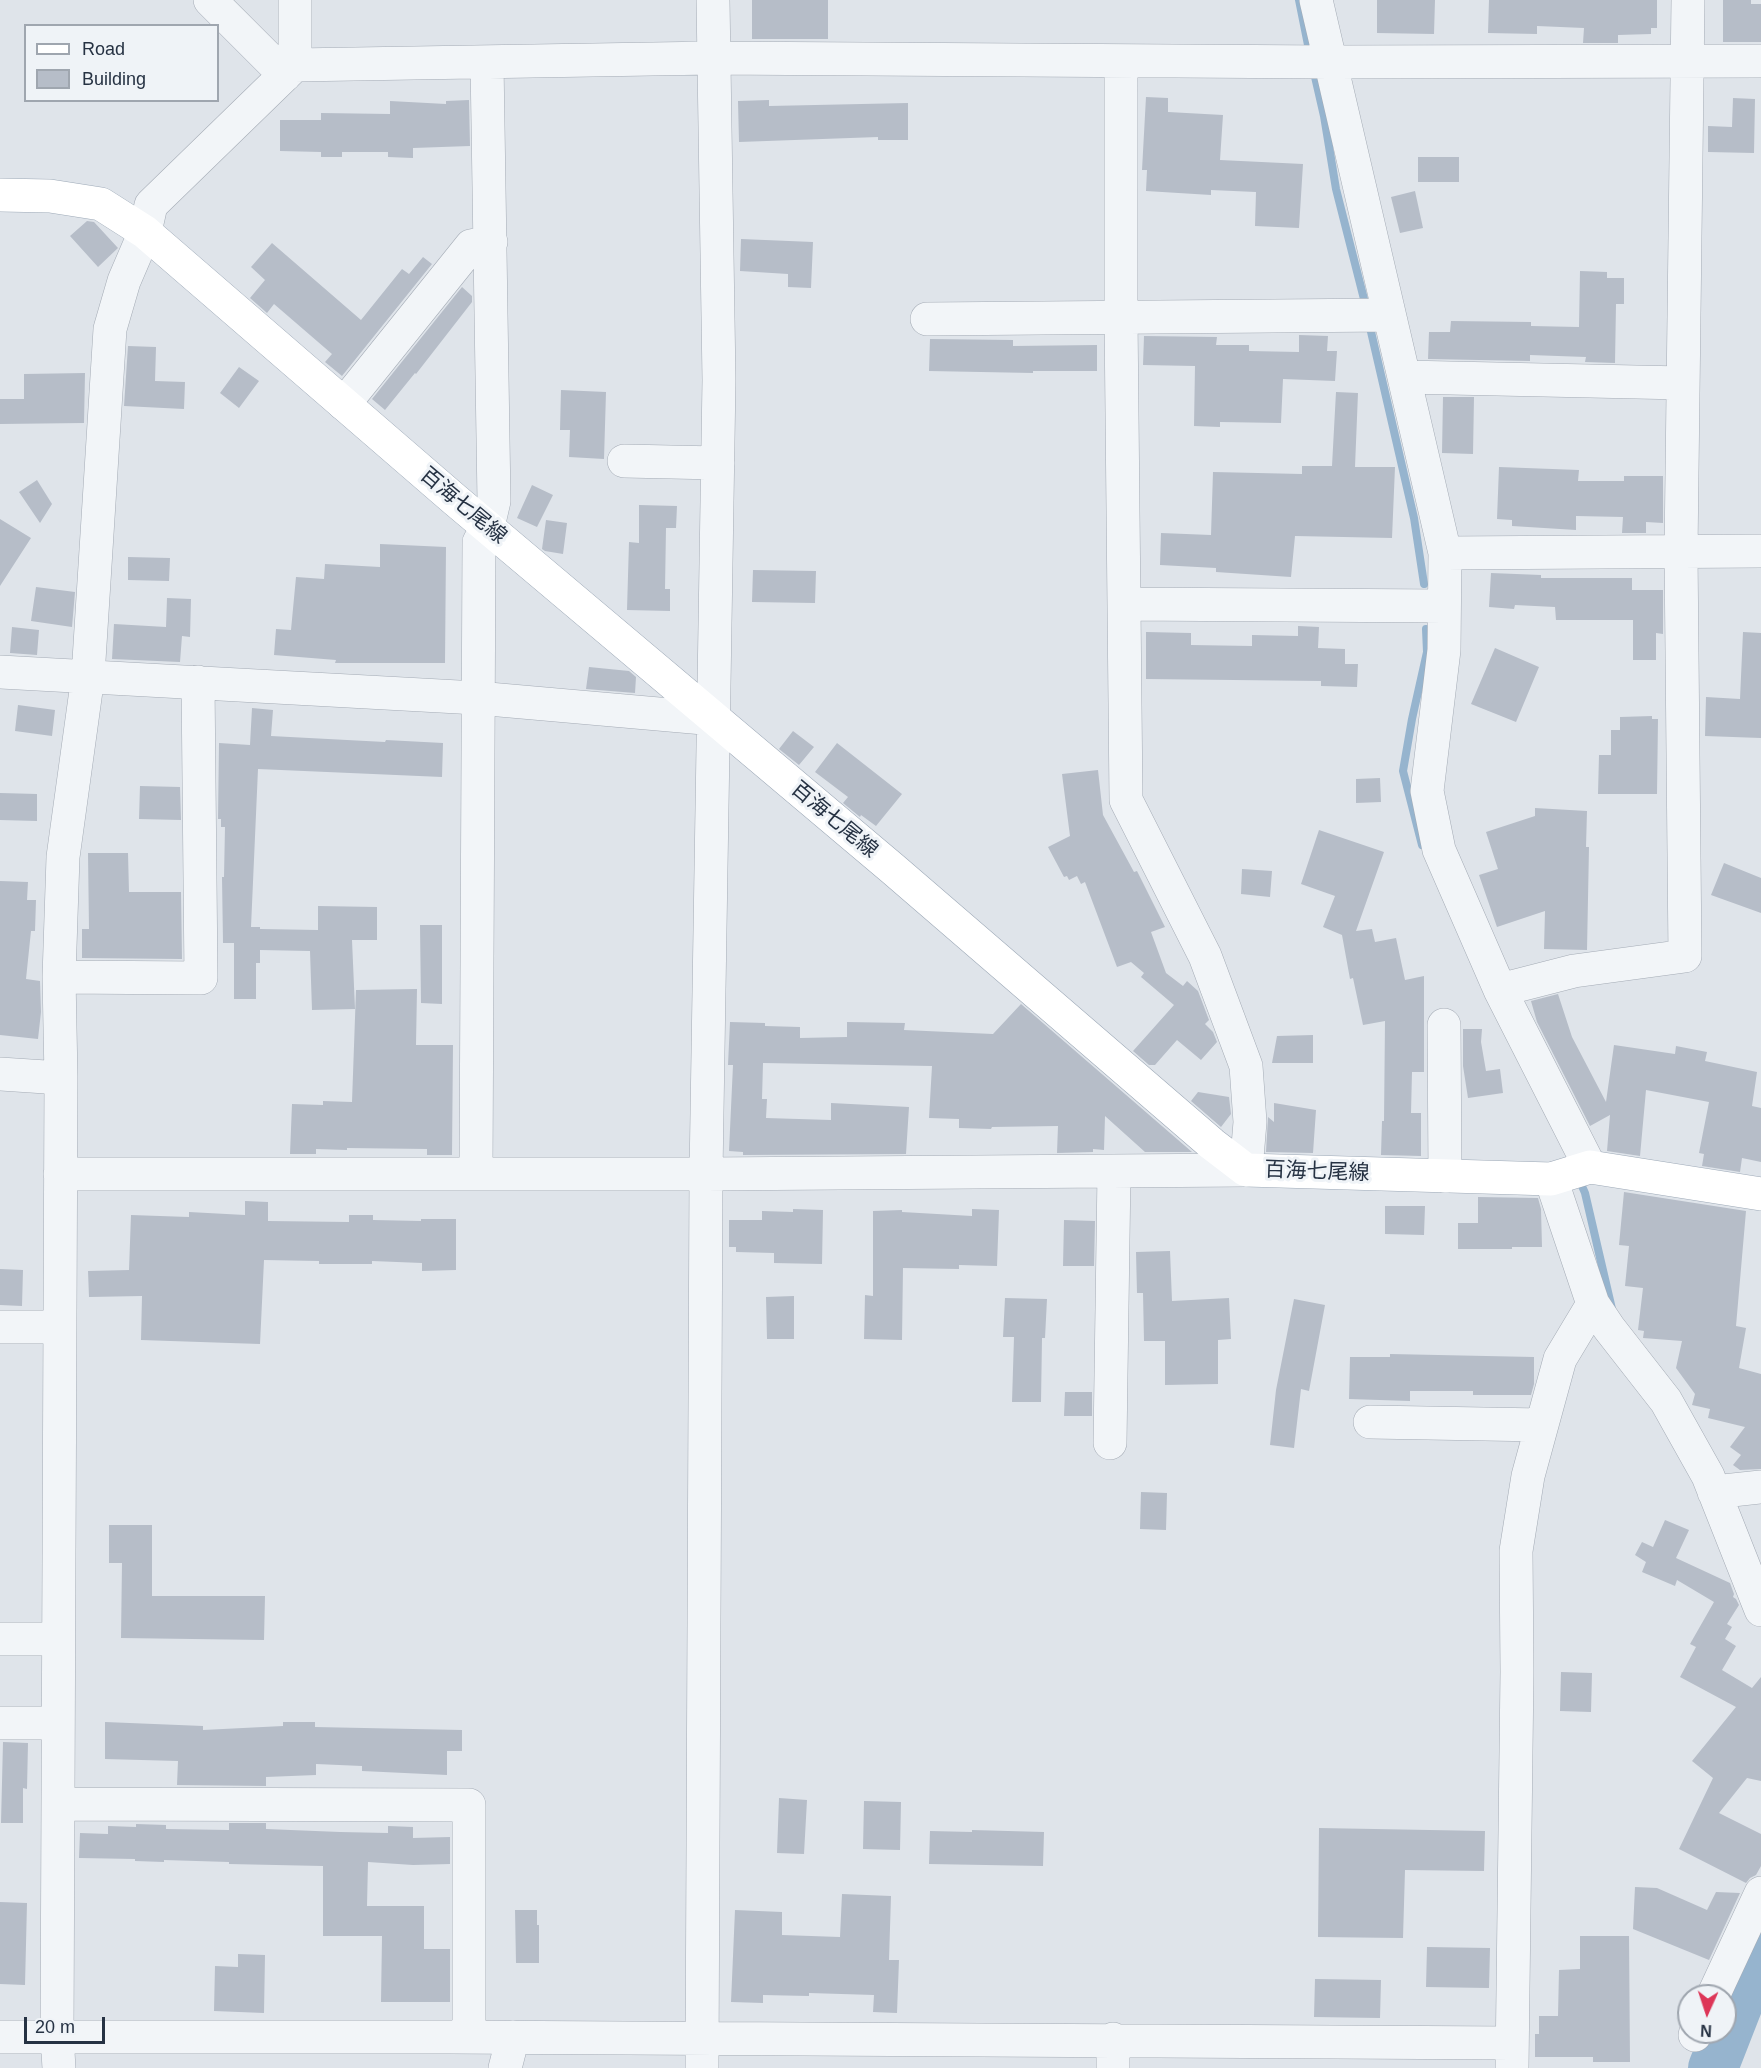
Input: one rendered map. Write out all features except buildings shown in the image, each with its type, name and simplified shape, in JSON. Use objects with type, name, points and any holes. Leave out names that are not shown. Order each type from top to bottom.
[{"type":"main road","name":"百海七尾線","points":[[0,195],[50,196],[101,204],[145,232],[488,527],[1245,1170],[1444,1176],[1572,1173],[1761,1194]]},
{"type":"street","points":[[210,0],[290,70],[488,62],[712,58],[1761,61]]},
{"type":"street","points":[[59,2068],[57,2036],[61,1078],[59,977],[63,857],[88,676],[110,329],[124,281],[145,232],[151,206],[290,70],[295,0]]},
{"type":"street","points":[[703,2054],[706,1174],[719,368],[712,58],[713,0]]},
{"type":"street","points":[[1316,0],[1318,61],[1389,315],[1445,553],[1444,650],[1427,791],[1439,850],[1500,990],[1572,1173],[1593,1304],[1609,1329],[1666,1401],[1707,1476],[1761,1610]]},
{"type":"street","points":[[1500,990],[1574,971],[1685,956],[1681,552],[1688,0]]},
{"type":"street","points":[[60,1174],[706,1174],[1245,1170],[1250,1122],[1246,1066],[1205,956],[1126,800],[1121,60]]},
{"type":"street","points":[[476,1174],[478,542],[488,527],[494,501],[488,62]]},
{"type":"street","points":[[344,404],[471,246],[491,242]]},
{"type":"street","points":[[927,319],[1389,315]]},
{"type":"street","points":[[1404,377],[1683,383]]},
{"type":"street","points":[[624,461],[718,463]]},
{"type":"street","points":[[1445,553],[1761,551]]},
{"type":"street","points":[[1124,604],[1444,606]]},
{"type":"street","points":[[0,672],[477,698],[715,719]]},
{"type":"street","points":[[59,977],[201,978],[198,682]]},
{"type":"street","points":[[1444,1025],[1444,1176]]},
{"type":"street","points":[[0,1074],[61,1078]]},
{"type":"street","points":[[1110,1443],[1113,1172]]},
{"type":"street","points":[[0,2037],[470,2037],[509,2053],[1511,2055],[1517,1672],[1516,1551],[1528,1476],[1560,1359],[1593,1304]]},
{"type":"street","points":[[0,1327],[59,1327]]},
{"type":"street","points":[[1370,1422],[1542,1425]]},
{"type":"street","points":[[1714,1492],[1761,1487]]},
{"type":"street","points":[[0,1639],[58,1639]]},
{"type":"street","points":[[0,1723],[58,1723]]},
{"type":"street","points":[[58,1804],[469,1805],[470,2037]]},
{"type":"street","points":[[1719,1984],[1761,1893]]},
{"type":"waterway","points":[[1299,0],[1310,55]]},
{"type":"waterway","points":[[1313,68],[1324,116],[1336,189],[1366,307]]},
{"type":"waterway","points":[[1369,323],[1414,518],[1424,584]]},
{"type":"waterway","points":[[1422,845],[1403,771],[1427,652],[1426,629]]},
{"type":"waterway","points":[[1578,1177],[1585,1193],[1612,1309]]},
{"type":"waterway","points":[[1713,2068],[1761,1945]]}]
